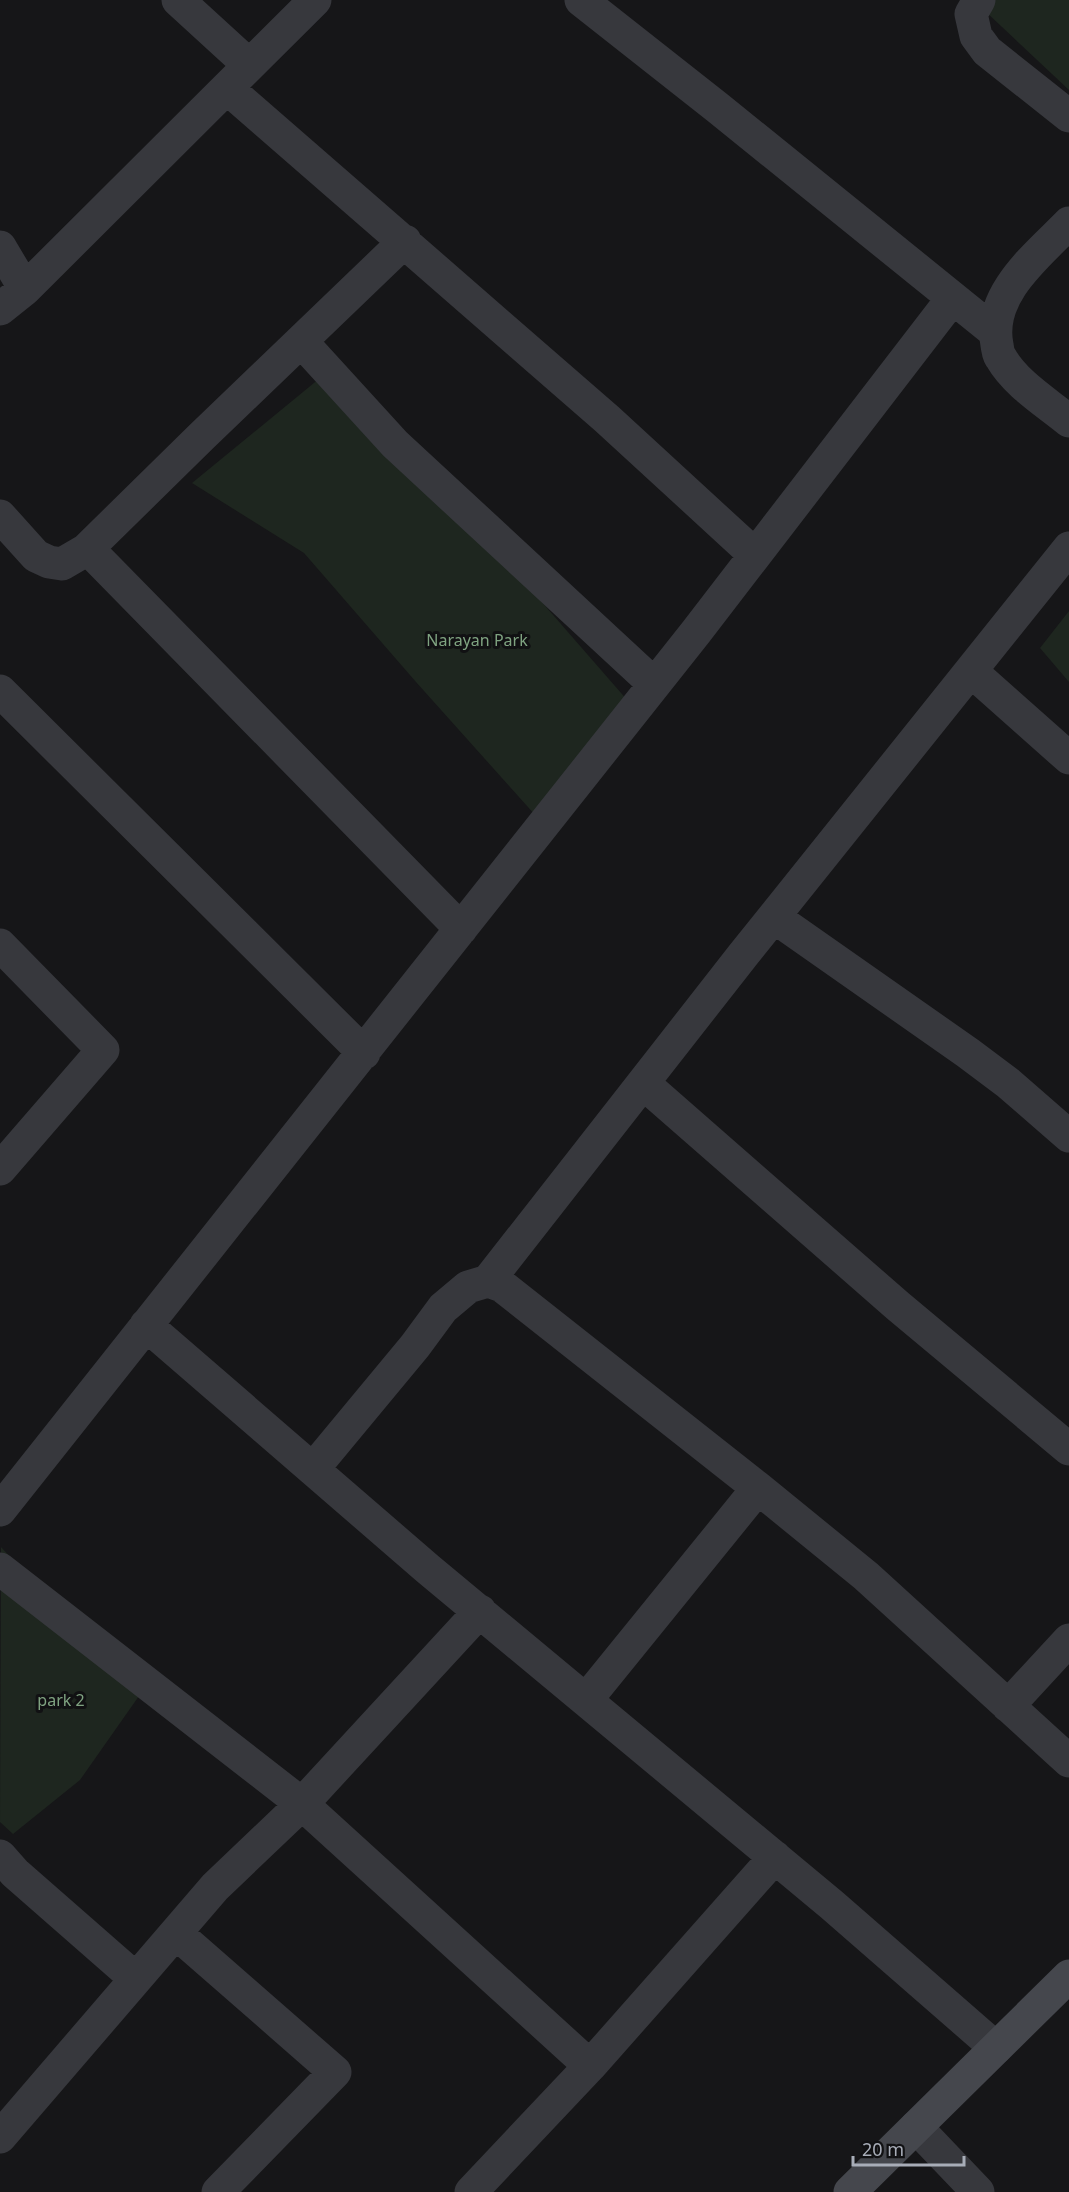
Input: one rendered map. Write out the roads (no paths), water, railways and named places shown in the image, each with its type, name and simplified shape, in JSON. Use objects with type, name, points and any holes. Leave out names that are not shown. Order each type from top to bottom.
[{"type":"street","points":[[178,0],[238,76],[405,241],[607,418],[755,555]]},
{"type":"street","points":[[0,309],[25,289],[315,0]]},
{"type":"street","points":[[581,0],[994,332]]},
{"type":"street","points":[[979,0],[971,14],[976,36],[987,51],[1069,116]]},
{"type":"street","points":[[1069,223],[1020,273],[1004,298],[994,332],[999,357],[1016,377],[1069,421]]},
{"type":"street","points":[[0,516],[36,556],[49,562],[62,564],[86,550],[405,241]]},
{"type":"street","points":[[0,247],[25,289]]},
{"type":"street","points":[[0,1510],[364,1053],[755,555],[952,299]]},
{"type":"street","points":[[301,341],[395,444],[654,684]]},
{"type":"street","points":[[313,1470],[415,1346],[443,1308],[468,1287],[488,1281],[774,917],[1069,548]]},
{"type":"street","points":[[86,550],[112,573],[461,929]]},
{"type":"street","points":[[971,671],[1069,758]]},
{"type":"street","points":[[0,691],[364,1053]]},
{"type":"street","points":[[774,917],[968,1053],[1008,1083],[1069,1136]]},
{"type":"street","points":[[0,945],[103,1050],[0,1169]]},
{"type":"street","points":[[643,1083],[898,1306],[1069,1449]]},
{"type":"street","points":[[488,1281],[502,1286],[866,1576],[1069,1761]]},
{"type":"street","points":[[146,1325],[313,1470],[775,1857],[996,2048]]},
{"type":"street","points":[[586,1700],[758,1488]]},
{"type":"street","points":[[0,1569],[302,1804],[590,2066]]},
{"type":"street","points":[[0,2137],[215,1887],[302,1804],[480,1611]]},
{"type":"street","points":[[1008,1706],[1069,1640]]},
{"type":"street","points":[[0,1857],[15,1873],[136,1979]]},
{"type":"street","points":[[471,2192],[590,2066],[775,1857]]},
{"type":"street","points":[[176,1933],[335,2072],[218,2192]]},
{"type":"street","points":[[850,2192],[1069,1976]]},
{"type":"street","points":[[916,2127],[978,2192]]},
{"type":"park label","name":"Narayan Park","points":[[477,640]]},
{"type":"park label","name":"park 2","points":[[61,1700]]}]
